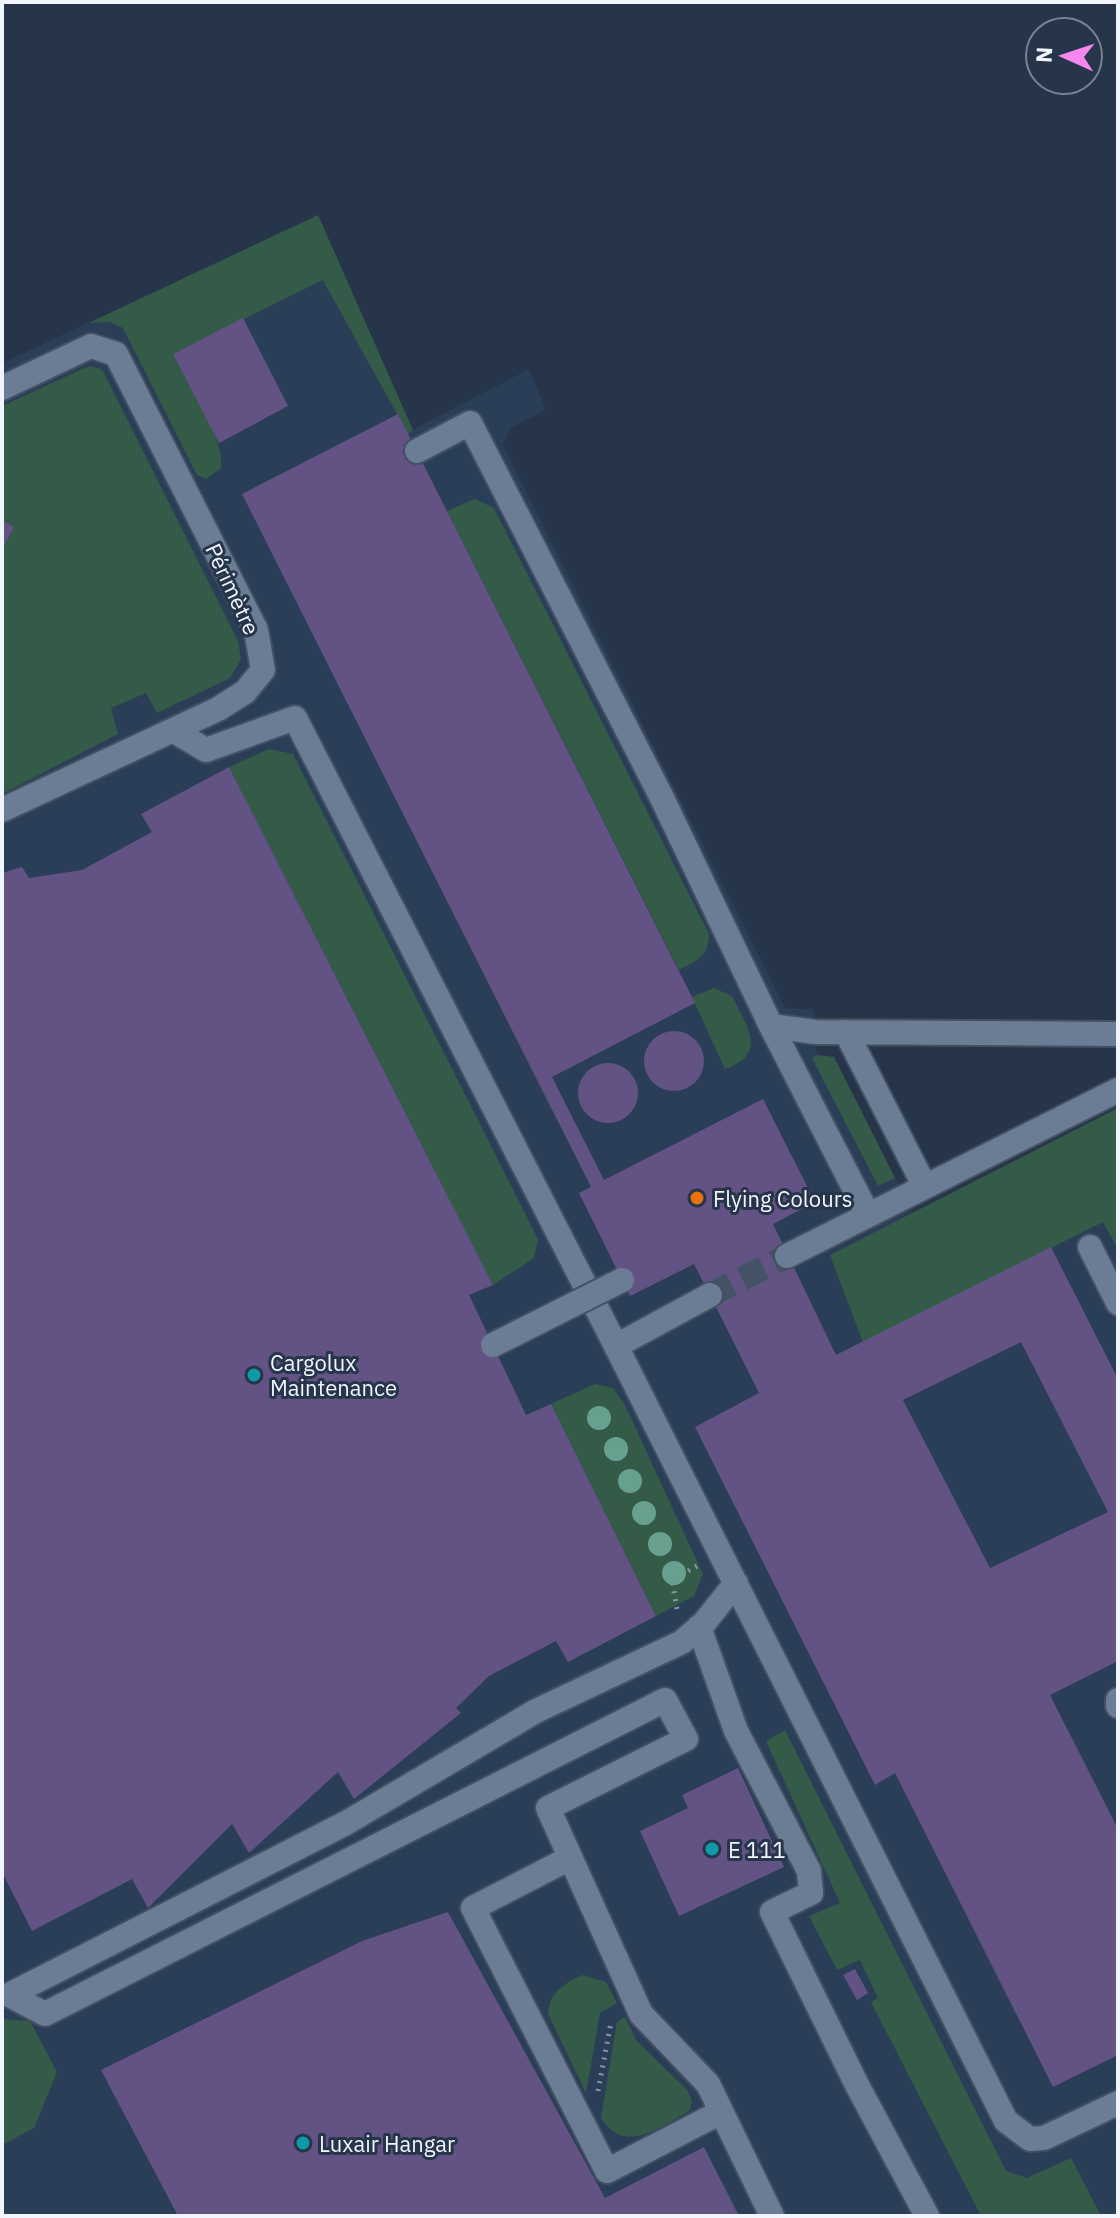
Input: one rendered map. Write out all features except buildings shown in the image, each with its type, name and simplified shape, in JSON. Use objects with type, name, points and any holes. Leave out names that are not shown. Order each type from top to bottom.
[{"type":"street","name":"Périmètre","points":[[2,388],[91,346],[116,354],[256,630],[263,670],[245,692],[174,731],[2,810]]},
{"type":"street","points":[[417,451],[470,423],[662,798],[771,1026],[867,1213]]},
{"type":"street","points":[[174,731],[206,750],[295,718],[616,1346],[1006,2121],[1030,2139],[1044,2138],[1118,2103]]},
{"type":"street","points":[[771,1026],[846,1032],[1118,1034]]},
{"type":"street","points":[[846,1032],[924,1185]]},
{"type":"street","points":[[787,1256],[867,1213],[1118,1090]]},
{"type":"street","points":[[1090,1247],[1118,1303]]},
{"type":"street","points":[[493,1345],[622,1280]]},
{"type":"street","points":[[616,1346],[710,1295]]},
{"type":"street","points":[[4,1992],[346,1823],[536,1711],[691,1634],[736,1583]]},
{"type":"street","points":[[691,1634],[736,1731],[809,1871],[811,1893],[772,1912],[857,2085],[927,2216]]},
{"type":"street","points":[[4,1992],[45,2014],[665,1700],[686,1739],[548,1808],[641,2014],[708,2084],[772,2216]]},
{"type":"street","points":[[570,1858],[473,1908],[607,2171],[721,2112]]},
{"type":"path","points":[[691,1634],[672,1580],[720,1553]]},
{"type":"path","points":[[589,2135],[613,2013],[635,2001]]},
{"type":"shaded area","points":[[318,215],[412,430],[529,369],[546,410],[510,428],[503,445],[785,1008],[813,1009],[817,1055],[834,1057],[921,1229],[1118,1127],[1118,2216],[2,2216],[2,363]]},
{"type":"green space","points":[[318,215],[413,430],[408,434],[323,280],[173,354],[212,426],[221,455],[221,468],[206,479],[197,475],[123,328],[109,322],[89,323]]},
{"type":"green space","points":[[89,366],[102,369],[238,641],[241,659],[230,678],[157,713],[146,693],[111,708],[118,734],[2,794],[2,406]]},
{"type":"green space","points":[[475,499],[494,508],[709,934],[704,953],[679,970],[447,511]]},
{"type":"green space","points":[[269,749],[293,754],[538,1239],[534,1258],[493,1285],[229,767]]},
{"type":"green space","points":[[714,988],[732,996],[750,1038],[747,1055],[739,1063],[725,1069],[692,997]]},
{"type":"green space","points":[[817,1055],[834,1057],[895,1178],[878,1186],[812,1058]]},
{"type":"green space","points":[[1118,1108],[1118,1250],[1103,1222],[863,1342],[830,1255]]},
{"type":"green space","points":[[595,1384],[613,1388],[625,1405],[703,1574],[694,1596],[656,1616],[551,1404]]},
{"type":"green space","points":[[785,1730],[1006,2171],[1027,2178],[1071,2158],[1101,2216],[981,2216],[871,2002],[878,1998],[860,1960],[837,1970],[809,1916],[840,1903],[766,1741]]},
{"type":"green space","points":[[582,1975],[606,1982],[617,2003],[600,2013],[586,2093],[548,2014],[555,1994]]},
{"type":"green space","points":[[625,2017],[636,2040],[688,2091],[692,2101],[689,2111],[655,2130],[632,2137],[610,2129],[601,2118],[617,2022]]},
{"type":"green space","points":[[2,2019],[30,2021],[57,2072],[34,2128],[2,2145]]},
{"type":"tunnel","points":[[710,1295],[787,1256]]},
{"type":"place","name":"Flying Colours","points":[[697,1198]]},
{"type":"place","name":"Cargolux Maintenance","points":[[254,1375]]},
{"type":"place","name":"E 111","points":[[712,1849]]},
{"type":"place","name":"Luxair Hangar","points":[[303,2143]]}]
